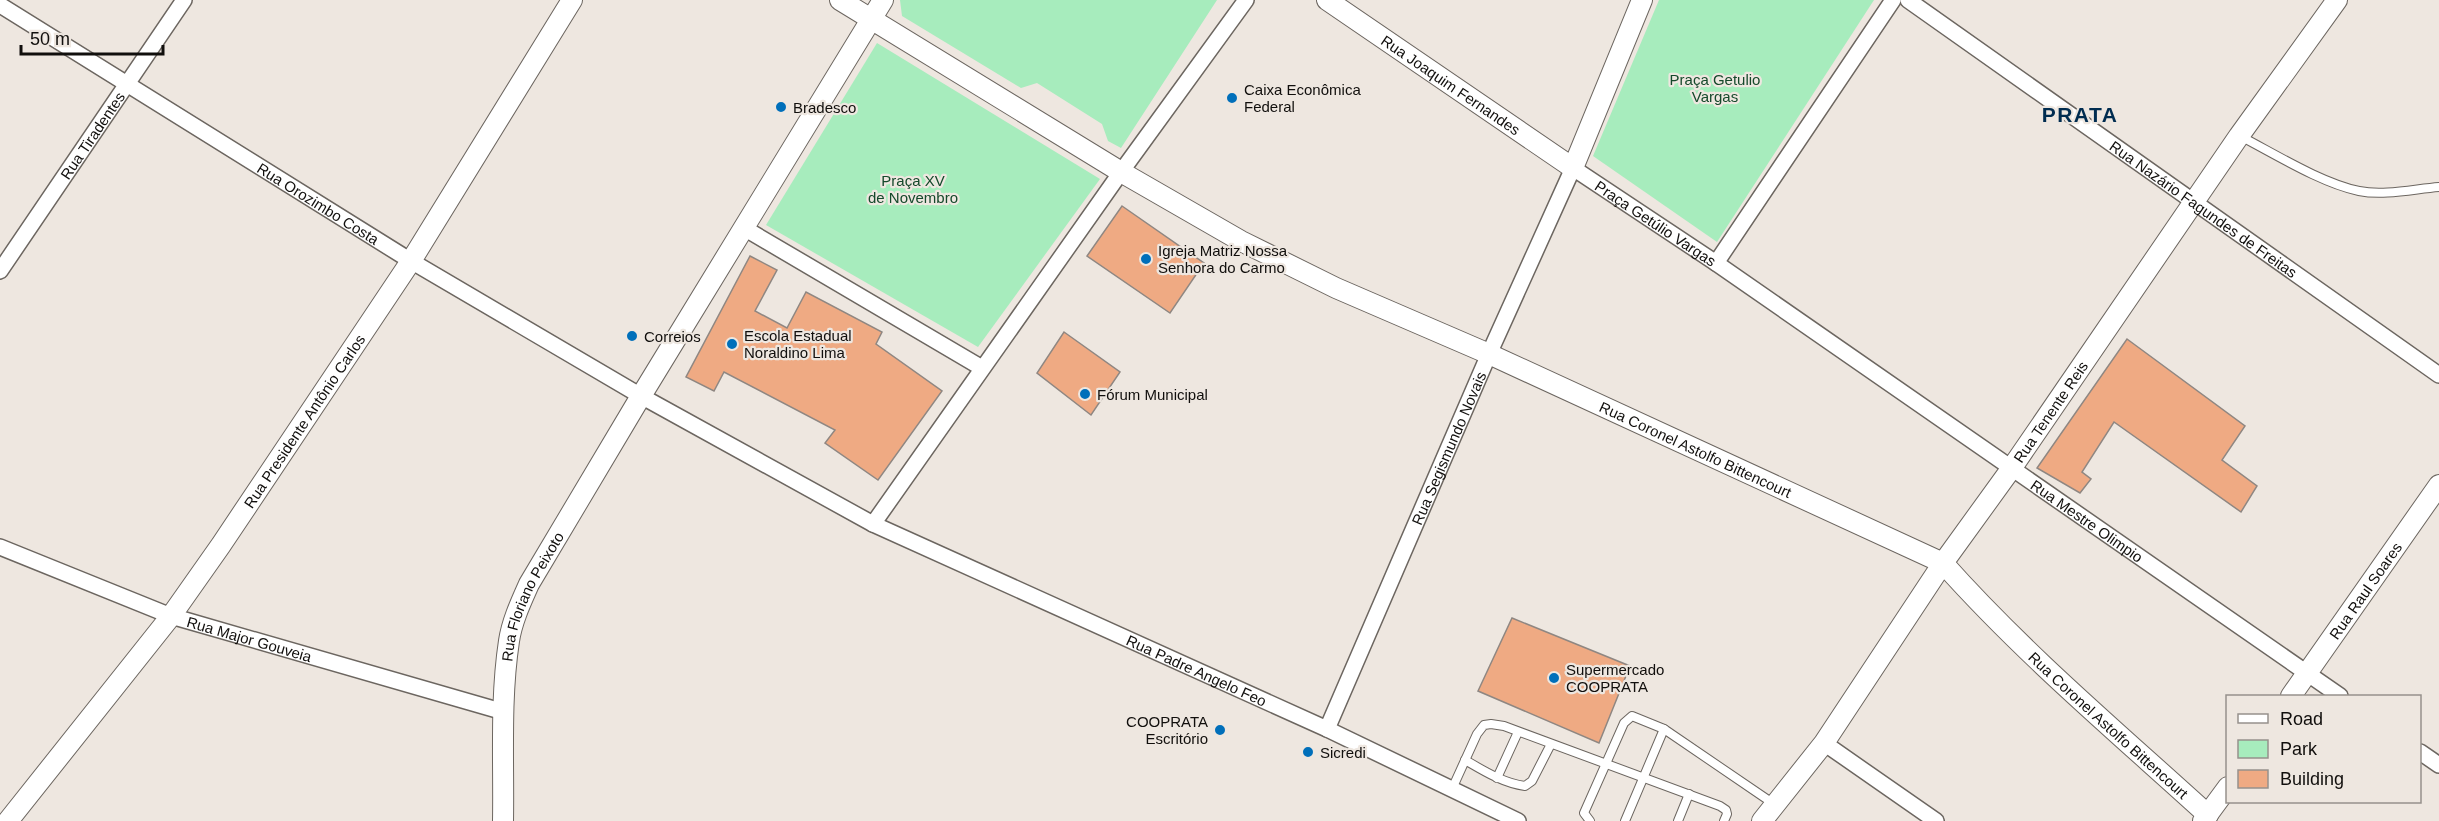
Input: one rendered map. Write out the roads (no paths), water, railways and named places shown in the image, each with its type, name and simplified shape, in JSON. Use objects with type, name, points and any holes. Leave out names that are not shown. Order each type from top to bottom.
[{"type":"street","name":"Rua Tiradentes","points":[[0,271],[184,0]]},
{"type":"street","name":"Rua Presidente Antônio Carlos","points":[[8,821],[171,616],[220,546],[411,261],[572,0]]},
{"type":"street","points":[[840,0],[1121,172]]},
{"type":"street","points":[[883,0],[641,396],[873,524],[1121,172],[1246,0]]},
{"type":"street","name":"Rua Joaquim Fernandes","points":[[1327,0],[1574,168]]},
{"type":"street","points":[[1574,168],[1642,0]]},
{"type":"street","name":"Praça Getúlio Vargas","points":[[1574,168],[1716,263],[1893,0]]},
{"type":"street","name":"Rua Nazário Fagundes de Freitas","points":[[1908,0],[2439,375]]},
{"type":"street","name":"Rua Tenente Reis","points":[[1762,821],[1824,743],[1943,563],[2011,469],[2239,136],[2337,0]]},
{"type":"street","name":"Rua Orozimbo Costa","points":[[0,5],[125,85],[411,261],[641,396]]},
{"type":"street","name":"Rua Segismundo Novais","points":[[1327,729],[1489,354],[1574,168]]},
{"type":"street","name":"Rua Coronel Astolfo Bittencourt","points":[[1121,172],[1241,241],[1326,283],[1489,354],[1943,563],[1998,621],[2206,818]]},
{"type":"street","points":[[744,228],[982,368]]},
{"type":"street","name":"Rua Mestre Olimpio","points":[[1716,263],[2338,695]]},
{"type":"street","name":"Rua Floriano Peixoto","points":[[503,821],[504,712],[509,640],[517,612],[529,584],[641,396]]},
{"type":"street","name":"Rua Raul Soares","points":[[2292,695],[2439,485]]},
{"type":"street","name":"Rua Padre Angelo Feo","points":[[873,524],[1327,729],[1518,821]]},
{"type":"street","name":"Rua Major Gouveia","points":[[0,547],[171,616],[504,712]]},
{"type":"street","points":[[1824,743],[1936,821]]},
{"type":"street","points":[[2421,753],[2439,765]]},
{"type":"street","points":[[2206,818],[2226,790]]},
{"type":"lane","points":[[2239,136],[2335,183],[2361,191],[2439,187]]},
{"type":"lane","points":[[1590,821],[1583,817],[1604,764],[1624,723],[1629,718],[1639,717],[1664,729],[1774,804]]},
{"type":"lane","points":[[1452,789],[1477,734],[1484,725],[1491,724],[1689,794],[1726,810],[1724,821]]},
{"type":"lane","points":[[1625,821],[1664,729]]},
{"type":"lane","points":[[1497,778],[1518,732]]},
{"type":"lane","points":[[1465,760],[1497,778],[1525,786],[1532,781],[1551,744]]},
{"type":"lane","points":[[1678,821],[1689,794]]},
{"type":"place","name":"Caixa Econômica Federal","points":[[1232,98]]},
{"type":"place","name":"Bradesco","points":[[781,107]]},
{"type":"place","name":"Igreja Matriz Nossa Senhora do Carmo","points":[[1146,259]]},
{"type":"place","name":"Correios","points":[[632,336]]},
{"type":"place","name":"Escola Estadual Noraldino Lima","points":[[732,344]]},
{"type":"place","name":"Fórum Municipal","points":[[1085,394]]},
{"type":"place","name":"Supermercado COOPRATA","points":[[1554,678]]},
{"type":"place","name":"COOPRATA Escritório","points":[[1220,730]]},
{"type":"place","name":"Sicredi","points":[[1308,752]]},
{"type":"district","name":"PRATA","points":[[2080,114]]},
{"type":"park label","name":"Praça Getulio Vargas","points":[[1715,88]]},
{"type":"park label","name":"Praça XV de Novembro","points":[[913,188]]}]
